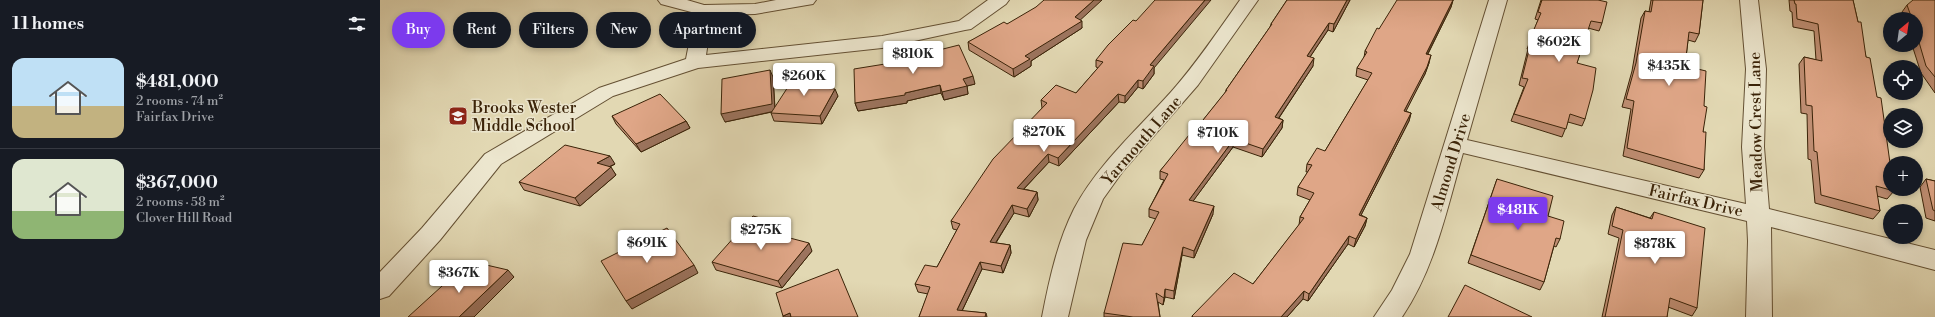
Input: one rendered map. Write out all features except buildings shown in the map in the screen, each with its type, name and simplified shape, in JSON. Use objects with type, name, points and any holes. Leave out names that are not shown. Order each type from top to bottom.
[{"type":"street","points":[[667,0],[704,10],[755,9],[807,0]]},
{"type":"street","points":[[380,289],[431,234],[494,159],[606,92],[695,62],[882,42],[965,24],[1000,0]]},
{"type":"street","name":"Yarmouth Lane","points":[[1055,317],[1073,240],[1092,197],[1113,168],[1191,81],[1249,0]]},
{"type":"street","name":"Almond Drive","points":[[1387,317],[1402,296],[1422,254],[1498,0]]},
{"type":"street","name":"Meadow Crest Lane","points":[[1749,0],[1756,69],[1753,147],[1758,215],[1759,317]]},
{"type":"street","points":[[695,62],[704,10]]},
{"type":"street","name":"Fairfax Drive","points":[[1455,144],[1758,215],[1935,260]]},
{"type":"place","name":"Brooks Wester Middle School","points":[[458,116]]}]
